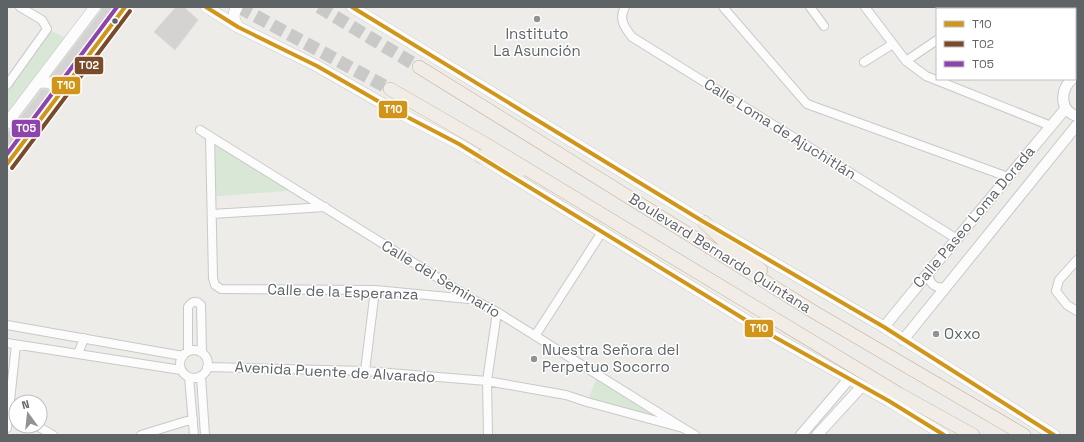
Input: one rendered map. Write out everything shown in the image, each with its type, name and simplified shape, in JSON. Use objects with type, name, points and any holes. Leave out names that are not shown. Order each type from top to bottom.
[{"type":"highway","name":"Boulevard Bernardo Quintana","points":[[419,67],[814,312],[1024,435]]},
{"type":"highway","name":"Boulevard Bernardo Quintana","points":[[390,89],[487,145],[899,394],[974,435]]},
{"type":"highway","points":[[480,156],[516,171],[656,253],[673,257]]},
{"type":"highway","points":[[704,222],[728,245],[814,312]]},
{"type":"main road","points":[[7,123],[95,7]]},
{"type":"main road","points":[[7,164],[125,7]]},
{"type":"main road","points":[[206,7],[238,27],[317,66],[390,108],[480,156],[762,330],[889,401],[944,435]]},
{"type":"main road","points":[[237,7],[235,10],[234,19],[238,27]]},
{"type":"main road","name":"Boulevard Bernardo Quintana","points":[[352,7],[704,222],[884,327],[1054,435]]},
{"type":"main road","points":[[38,82],[50,82],[55,86],[58,96]]},
{"type":"street","points":[[8,81],[47,29],[42,20],[20,7]]},
{"type":"street","name":"Calle Loma de Ajuchitlán","points":[[625,7],[623,10],[622,24],[632,37],[957,239]]},
{"type":"street","points":[[723,7],[808,104],[1008,177]]},
{"type":"street","points":[[810,7],[824,26]]},
{"type":"street","points":[[865,7],[906,61],[926,76],[1051,126]]},
{"type":"street","points":[[906,61],[936,41]]},
{"type":"street","points":[[864,62],[893,44]]},
{"type":"street","points":[[1071,80],[1066,85],[1063,93],[1063,101],[1066,108],[1073,115],[1077,116]]},
{"type":"street","name":"Calle Paseo Loma Dorada","points":[[884,327],[1066,108]]},
{"type":"street","name":"Calle Paseo Loma Dorada","points":[[903,340],[1077,125]]},
{"type":"street","name":"Calle del Seminario","points":[[200,130],[472,299],[497,312],[598,374],[683,428]]},
{"type":"street","points":[[210,136],[212,214],[324,208]]},
{"type":"street","name":"Calle de la Esperanza","points":[[212,214],[212,278],[215,285],[221,289],[374,290],[472,299]]},
{"type":"street","points":[[536,336],[602,232]]},
{"type":"street","points":[[1077,260],[1059,280],[1056,291],[1067,305],[1077,311]]},
{"type":"street","points":[[929,272],[929,280],[932,284],[941,288],[946,287]]},
{"type":"street","points":[[365,371],[374,290]]},
{"type":"street","points":[[7,343],[181,370],[189,377],[197,377],[201,376],[206,370],[208,362],[202,353],[201,305],[194,301],[190,303],[188,307],[185,354]]},
{"type":"street","points":[[488,435],[487,381],[497,312]]},
{"type":"street","points":[[7,325],[185,354]]},
{"type":"street","points":[[78,354],[84,338]]},
{"type":"street","points":[[14,394],[16,345]]},
{"type":"street","points":[[181,370],[180,360],[185,354],[193,350],[202,353]]},
{"type":"street","name":"Avenida Puente de Alvarado","points":[[207,367],[365,371],[487,381],[566,396],[683,428],[695,435]]},
{"type":"street","points":[[201,376],[205,435]]},
{"type":"street","points":[[189,377],[194,435]]},
{"type":"street","points":[[801,435],[849,379]]},
{"type":"street","points":[[817,435],[862,386]]},
{"type":"street","points":[[141,435],[193,419]]},
{"type":"green space","points":[[102,7],[119,7],[7,154],[7,132]]},
{"type":"green space","points":[[47,29],[70,40],[7,123],[7,85]]},
{"type":"green space","points":[[210,136],[298,190],[210,197]]},
{"type":"green space","points":[[598,374],[683,428],[587,402]]},
{"type":"building","points":[[102,7],[116,7],[60,82],[51,76],[101,11]]},
{"type":"building","points":[[176,7],[184,7],[198,20],[175,50],[154,32]]},
{"type":"building","points":[[42,89],[48,90],[50,96],[7,152],[7,133]]},
{"type":"tunnel","points":[[239,7],[390,89]]},
{"type":"tunnel","points":[[319,7],[419,67]]},
{"type":"transit line","name":"T05","points":[[7,154],[117,7]]},
{"type":"transit line","name":"T10","points":[[7,164],[125,7]]},
{"type":"transit line","name":"T10","points":[[206,7],[238,27],[317,66],[390,108],[459,144],[762,330],[889,401],[944,435]]},
{"type":"transit line","name":"T10","points":[[352,7],[704,222],[884,327],[1054,435]]},
{"type":"transit line","name":"T02","points":[[12,168],[130,11]]},
{"type":"place","name":"Instituto La Asunción","points":[[537,19]]},
{"type":"place","name":"Oxxo","points":[[936,334]]},
{"type":"place","name":"Nuestra Señora del Perpetuo Socorro","points":[[534,359]]}]
